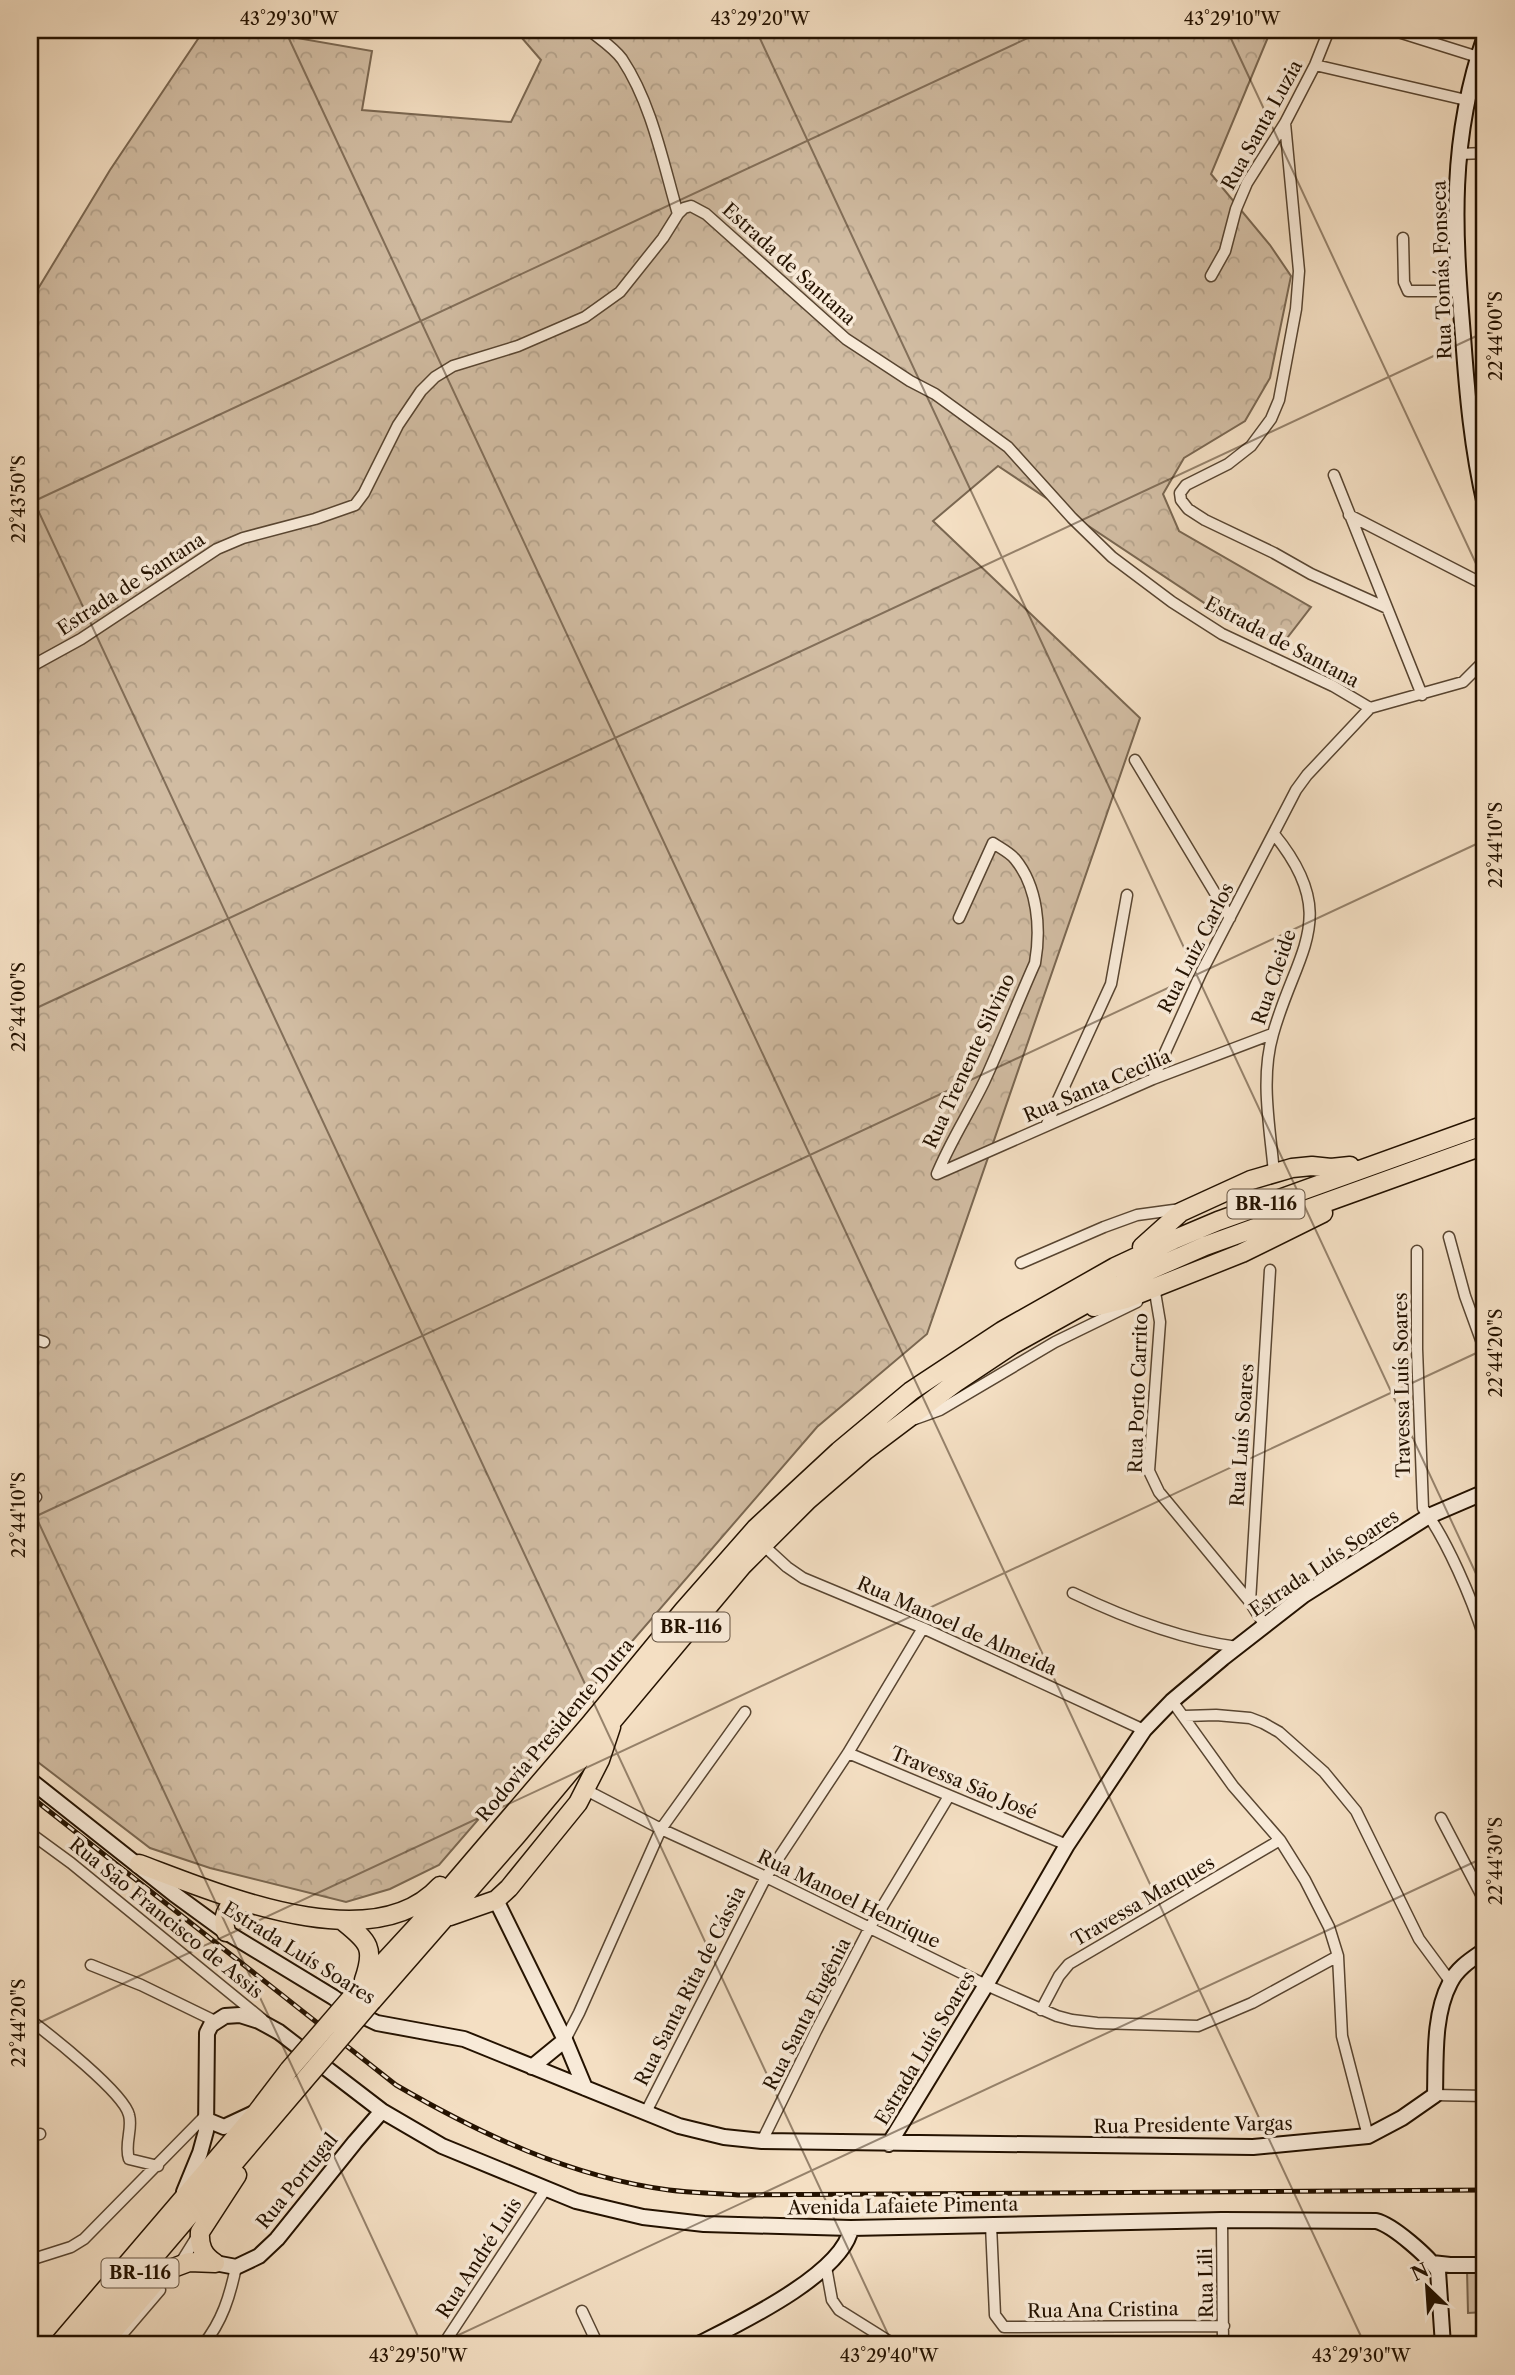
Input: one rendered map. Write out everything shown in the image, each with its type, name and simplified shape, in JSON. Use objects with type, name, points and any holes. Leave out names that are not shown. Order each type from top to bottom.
[{"type":"highway","points":[[967,1354],[978,1340],[1041,1302],[1132,1254],[1177,1214],[1189,1208],[1273,1173],[1311,1166],[1346,1167],[1376,1159],[1418,1141],[1485,1119]]},
{"type":"highway","name":"Rodovia Presidente Dutra","points":[[79,2345],[257,2135],[295,2077],[435,1905],[727,1560],[776,1507],[862,1431],[911,1391],[967,1354],[1115,1267],[1218,1221],[1485,1125]]},
{"type":"highway","name":"Rodovia Presidente Dutra","points":[[364,1992],[446,1918],[696,1620],[763,1545],[808,1500],[905,1421],[978,1368],[1132,1278],[1205,1246],[1485,1145]]},
{"type":"highway","points":[[1067,1315],[1158,1288],[1242,1253],[1334,1209],[1450,1169],[1485,1153]]},
{"type":"highway","points":[[139,1864],[239,1901],[344,1922],[385,1917],[416,1904],[436,1891],[568,1738],[622,1683]]},
{"type":"highway","points":[[446,1918],[496,1900],[561,1825],[586,1790],[600,1760],[613,1720]]},
{"type":"highway","points":[[226,1932],[225,1914],[228,1907],[239,1901]]},
{"type":"highway","points":[[344,1922],[360,1935],[370,1951],[364,1992]]},
{"type":"highway","name":"Rodovia Presidente Dutra","points":[[58,2345],[257,2112],[295,2077]]},
{"type":"highway","points":[[215,2263],[204,2254],[200,2232],[250,2157],[257,2135]]},
{"type":"highway","points":[[101,2345],[165,2271],[189,2262],[215,2263]]},
{"type":"highway","points":[[51,2345],[78,2322]]},
{"type":"main road","name":"Rua Tomás Fonseca","points":[[1485,36],[1466,100],[1455,194],[1459,291],[1469,415],[1485,505]]},
{"type":"main road","name":"Estrada Luís Soares","points":[[30,1780],[226,1932],[371,2021],[452,2035],[693,2130],[762,2141],[889,2144],[1067,1845],[1144,1730],[1172,1701],[1264,1624],[1304,1595],[1429,1516],[1485,1492]]},
{"type":"main road","points":[[496,1900],[565,2040],[585,2088]]},
{"type":"main road","points":[[1435,2095],[1440,2017],[1450,1981],[1485,1950]]},
{"type":"main road","name":"Avenida Lafaiete Pimenta","points":[[215,2021],[230,2015],[259,2021],[279,2032],[382,2112],[442,2146],[545,2190],[599,2208],[676,2222],[851,2228],[1222,2220],[1376,2221],[1392,2227],[1440,2266]]},
{"type":"main road","points":[[177,2206],[200,2153],[207,2117],[206,2039],[209,2028],[215,2021]]},
{"type":"main road","points":[[532,2067],[565,2040]]},
{"type":"main road","name":"Rua Presidente Vargas","points":[[889,2144],[1253,2147],[1368,2136],[1402,2118],[1435,2095]]},
{"type":"main road","points":[[207,2117],[224,2127],[257,2112]]},
{"type":"main road","name":"Rua Portugal","points":[[236,2267],[259,2256],[276,2239],[355,2141],[382,2112]]},
{"type":"main road","points":[[697,2345],[751,2317],[826,2267],[848,2241],[851,2228]]},
{"type":"main road","points":[[215,2263],[236,2267]]},
{"type":"main road","points":[[1443,2345],[1440,2266],[1485,2265]]},
{"type":"street","points":[[589,30],[613,48],[622,59],[640,94],[678,214]]},
{"type":"street","name":"Rua Santa Luzia","points":[[1211,276],[1224,251],[1247,183],[1284,123],[1315,65],[1329,30]]},
{"type":"street","points":[[1392,30],[1478,57]]},
{"type":"street","points":[[1315,65],[1466,100]]},
{"type":"street","points":[[1284,123],[1299,271],[1294,321],[1279,400],[1271,419],[1251,446],[1228,464],[1186,485],[1180,493],[1181,500],[1188,509],[1205,520],[1274,552],[1311,574],[1387,608]]},
{"type":"street","points":[[1459,154],[1485,153]]},
{"type":"street","name":"Estrada de Santana","points":[[30,667],[81,639],[217,549],[243,538],[315,519],[355,505],[365,493],[398,425],[421,391],[435,377],[453,366],[518,346],[585,317],[620,292],[663,238],[678,214],[691,206],[706,214],[846,339],[935,394],[1008,447],[1112,556],[1172,602],[1222,634],[1333,687],[1370,708]]},
{"type":"street","points":[[1403,238],[1404,282],[1408,291],[1459,291]]},
{"type":"street","points":[[1469,415],[1485,412]]},
{"type":"street","points":[[1334,475],[1422,695]]},
{"type":"street","points":[[1349,514],[1485,585]]},
{"type":"street","points":[[1274,834],[1296,790],[1307,775],[1370,708],[1463,682],[1485,660]]},
{"type":"street","points":[[1135,760],[1230,918]]},
{"type":"street","name":"Rua Luiz Carlos","points":[[1153,1079],[1201,973],[1274,834]]},
{"type":"street","name":"Rua Cleide","points":[[1273,1173],[1266,1091],[1272,1034],[1304,951],[1311,925],[1308,901],[1299,871],[1274,834]]},
{"type":"street","name":"Rua Trenente Silvino","points":[[937,1174],[984,1082],[1035,963],[1038,923],[1029,883],[1013,856],[993,843],[959,918]]},
{"type":"street","points":[[1046,1126],[1111,984],[1127,895]]},
{"type":"street","name":"Rua Santa Cecilia","points":[[937,1174],[1153,1079],[1272,1034]]},
{"type":"street","points":[[1021,1263],[1138,1215],[1189,1208]]},
{"type":"street","points":[[1449,1237],[1465,1296],[1485,1351]]},
{"type":"street","name":"Travessa Luís Soares","points":[[1417,1251],[1423,1508],[1436,1525],[1481,1616],[1484,1637]]},
{"type":"street","name":"Rua Luís Soares","points":[[1250,1602],[1270,1270]]},
{"type":"street","points":[[905,1421],[940,1410],[1055,1342],[1158,1288]]},
{"type":"street","name":"Rua Porto Carrito","points":[[1158,1288],[1160,1322],[1149,1471],[1159,1492],[1250,1602],[1264,1624]]},
{"type":"street","points":[[30,1338],[44,1342]]},
{"type":"street","name":"Rua Manoel de Almeida","points":[[763,1545],[803,1578],[923,1628],[1144,1730]]},
{"type":"street","points":[[1073,1593],[1121,1616],[1213,1644],[1237,1647]]},
{"type":"street","name":"Rua Santa Rita de Cássia","points":[[646,2112],[766,1877],[848,1753],[923,1628]]},
{"type":"street","points":[[1172,1701],[1233,1786],[1280,1840],[1323,1914],[1338,1956],[1342,2036],[1368,2136]]},
{"type":"street","points":[[565,2040],[661,1829],[745,1712]]},
{"type":"street","points":[[1185,1716],[1199,1714],[1239,1717],[1263,1723],[1279,1731],[1324,1772],[1356,1811],[1419,1939],[1450,1981]]},
{"type":"street","name":"Travessa São José","points":[[848,1753],[1067,1845]]},
{"type":"street","name":"Rua Manoel Henrique","points":[[586,1790],[661,1829],[1057,2016],[1097,2024],[1198,2026],[1281,1988],[1338,1956]]},
{"type":"street","name":"Rua Santa Eugênia","points":[[762,2141],[870,1927],[949,1796]]},
{"type":"street","points":[[1441,1818],[1485,1902]]},
{"type":"street","name":"Rua São Francisco de Assis","points":[[30,1833],[71,1863],[279,2032]]},
{"type":"street","name":"Travessa Marques","points":[[1041,2010],[1059,1976],[1069,1964],[1280,1840]]},
{"type":"street","points":[[91,1965],[141,1985],[215,2021]]},
{"type":"street","points":[[30,2020],[78,2059],[120,2100],[129,2115],[129,2159],[158,2166]]},
{"type":"street","points":[[1435,2095],[1485,2096]]},
{"type":"street","points":[[30,2260],[60,2251],[84,2239],[207,2117]]},
{"type":"street","name":"Rua André Luis","points":[[443,2345],[545,2190]]},
{"type":"street","name":"Rua Lili","points":[[1222,2220],[1223,2345]]},
{"type":"street","name":"Rua Ana Cristina","points":[[991,2225],[995,2315],[1004,2327],[1224,2326]]},
{"type":"street","points":[[113,2345],[180,2264],[200,2232]]},
{"type":"street","points":[[203,2345],[221,2319],[229,2300],[236,2267]]},
{"type":"street","points":[[826,2267],[832,2300],[839,2310],[895,2345]]},
{"type":"street","points":[[582,2311],[598,2345]]},
{"type":"green space","points":[[204,30],[251,30],[372,51],[362,110],[511,122],[541,60],[515,30],[1271,30],[1211,174],[1270,245],[1291,276],[1270,378],[1245,421],[1184,458],[1163,494],[1179,531],[1311,607],[1284,642],[1227,618],[998,466],[933,521],[1140,718],[927,1334],[817,1427],[439,1865],[390,1889],[346,1902],[210,1868],[150,1848],[30,1756],[30,302],[110,170]]},
{"type":"green space","points":[[1467,2270],[1485,2270],[1485,2312],[1468,2313]]},
{"type":"railway","points":[[30,1796],[396,2085],[493,2136],[527,2151],[597,2175],[669,2190],[738,2195],[1485,2190]]}]
